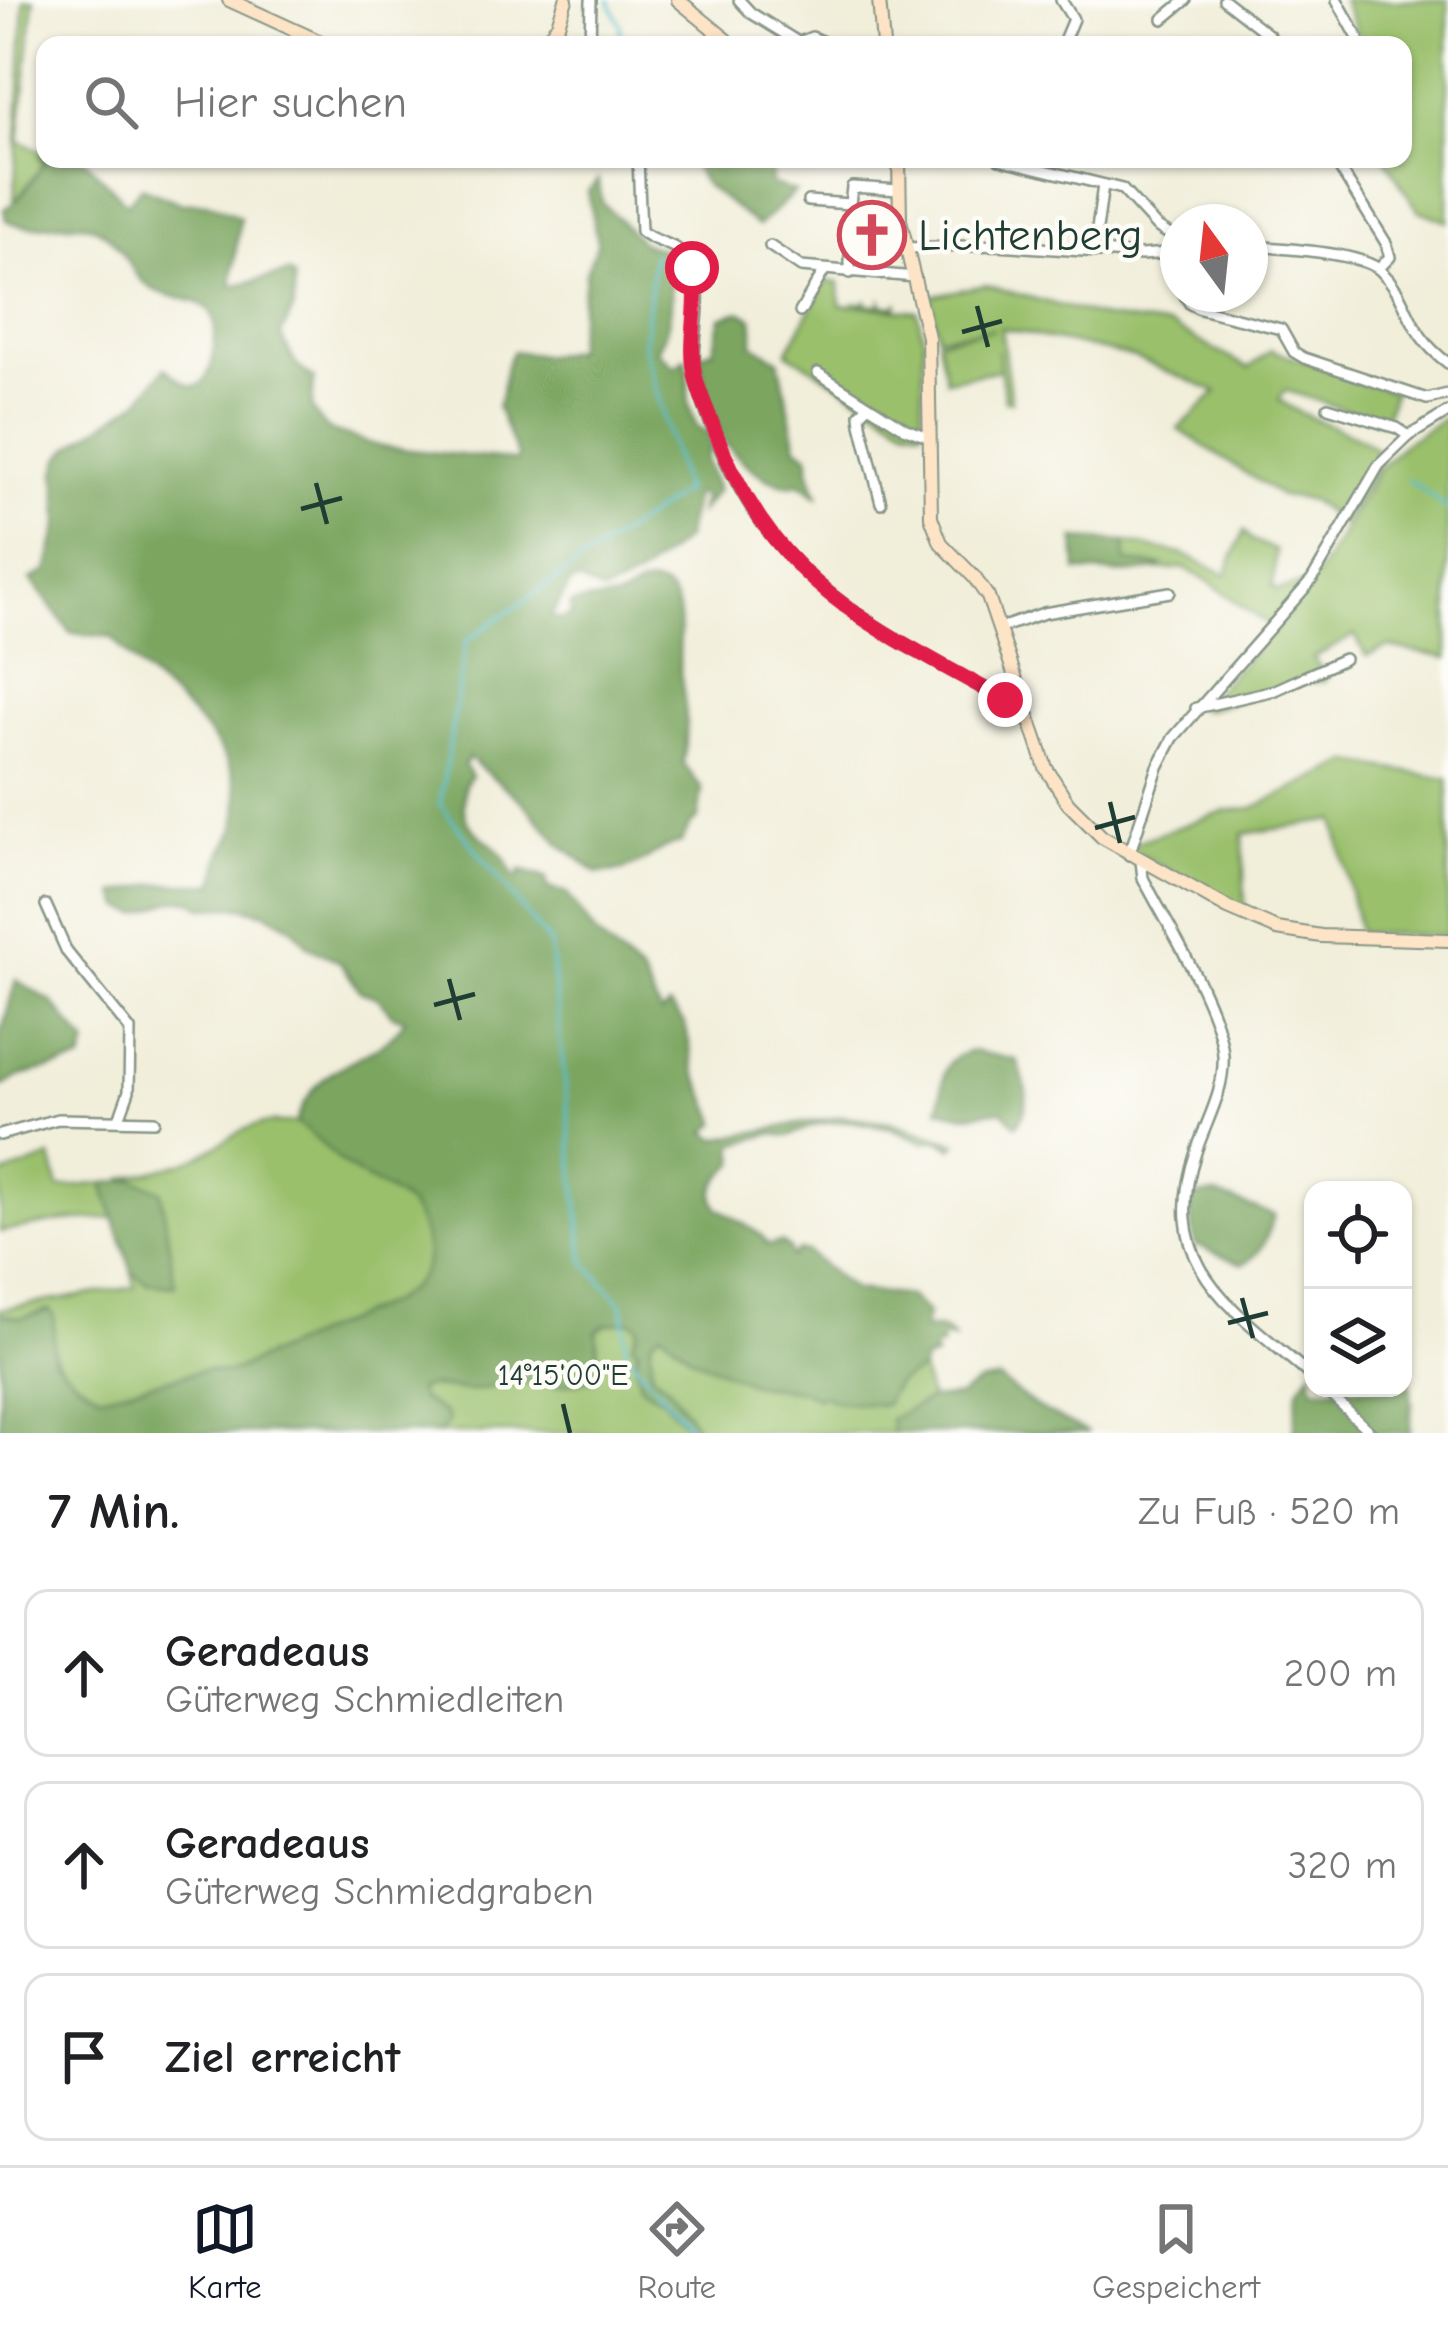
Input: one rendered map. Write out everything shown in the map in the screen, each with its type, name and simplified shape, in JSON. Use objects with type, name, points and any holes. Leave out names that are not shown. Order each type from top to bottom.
[{"type":"street","points":[[229,0],[307,36]]},
{"type":"street","points":[[549,36],[566,0]]},
{"type":"street","points":[[590,36],[591,0]]},
{"type":"street","points":[[678,0],[722,36]]},
{"type":"street","points":[[739,0],[751,14],[786,36]]},
{"type":"street","points":[[1061,0],[1073,16],[1066,36]]},
{"type":"street","points":[[1162,19],[1186,0]]},
{"type":"street","points":[[1223,0],[1271,36]]},
{"type":"street","points":[[1337,0],[1357,36]]},
{"type":"street","points":[[875,1],[881,36]]},
{"type":"street","points":[[638,168],[641,231],[679,250],[692,268],[697,294],[694,374],[737,485],[776,543],[858,618],[1005,700],[1022,703]]},
{"type":"street","points":[[899,168],[900,220],[928,337],[928,493],[934,528],[945,548],[980,584],[1000,628],[1042,760],[1058,789],[1089,826],[1135,858],[1277,929],[1321,936],[1448,940]]},
{"type":"street","points":[[1035,168],[1131,195],[1160,229]]},
{"type":"street","points":[[1340,168],[1386,243],[1390,257],[1379,268]]},
{"type":"street","points":[[1094,251],[1103,185]]},
{"type":"street","points":[[850,273],[852,188],[899,190]]},
{"type":"street","points":[[808,201],[850,204]]},
{"type":"street","points":[[907,248],[997,245],[1160,253]]},
{"type":"street","points":[[770,246],[801,267],[915,277]]},
{"type":"street","points":[[1268,248],[1358,260],[1379,268],[1420,340],[1448,363]]},
{"type":"street","points":[[800,312],[824,271]]},
{"type":"street","points":[[1215,312],[1277,327],[1285,332],[1294,352],[1304,358],[1427,399],[1448,394]]},
{"type":"street","points":[[818,373],[906,429],[928,437]]},
{"type":"street","points":[[868,406],[860,414],[881,503]]},
{"type":"street","points":[[1328,406],[1409,436]]},
{"type":"street","points":[[1304,1370],[1228,1307],[1189,1237],[1186,1188],[1220,1091],[1222,1046],[1213,1015],[1135,858],[1158,767],[1196,708],[1312,580],[1373,473],[1409,436],[1448,412]]},
{"type":"street","points":[[1000,628],[1044,613],[1170,592]]},
{"type":"street","points":[[1196,708],[1275,690],[1344,659]]},
{"type":"street","points":[[46,905],[67,952],[130,1030],[129,1090],[119,1119]]},
{"type":"street","points":[[0,1135],[58,1119],[154,1120]]},
{"type":"street","points":[[1333,1397],[1371,1433]]},
{"type":"green space","points":[[24,0],[34,0],[19,141],[36,149],[36,168],[40,168],[14,203]]},
{"type":"green space","points":[[1342,0],[1448,0],[1448,222],[1418,210],[1391,168],[1412,168],[1412,36],[1359,36]]},
{"type":"green space","points":[[41,168],[93,168],[127,204],[141,187],[181,203],[209,203],[240,218],[231,286],[289,273],[294,277],[294,308],[281,335],[296,365],[314,379],[312,408],[326,429],[381,447],[516,461],[497,407],[507,365],[513,351],[547,356],[574,350],[586,273],[597,242],[588,191],[598,180],[602,202],[642,243],[663,249],[671,300],[668,326],[657,350],[675,367],[686,358],[690,406],[697,427],[710,434],[713,443],[705,459],[717,490],[700,512],[702,495],[695,494],[685,539],[638,577],[603,593],[579,581],[571,583],[551,616],[560,620],[571,615],[571,605],[616,599],[650,584],[672,595],[679,619],[686,717],[683,763],[702,789],[698,819],[681,843],[625,869],[597,873],[469,758],[464,765],[471,776],[464,787],[464,812],[472,828],[500,852],[514,877],[519,877],[520,870],[546,878],[547,888],[566,892],[597,936],[642,975],[661,1014],[669,1006],[685,1024],[695,1071],[716,1118],[717,1124],[707,1132],[716,1139],[843,1116],[890,1122],[957,1143],[953,1148],[939,1140],[923,1142],[891,1128],[850,1121],[818,1124],[788,1136],[770,1134],[734,1145],[736,1163],[714,1189],[719,1208],[761,1235],[768,1245],[781,1242],[792,1257],[798,1251],[807,1252],[853,1290],[908,1296],[927,1313],[924,1329],[951,1336],[954,1340],[942,1338],[941,1347],[934,1347],[935,1357],[924,1361],[922,1370],[895,1384],[885,1405],[816,1398],[805,1391],[752,1384],[692,1357],[661,1331],[651,1340],[651,1373],[669,1387],[700,1433],[692,1433],[664,1400],[641,1386],[635,1366],[638,1349],[632,1344],[639,1327],[631,1321],[605,1324],[596,1331],[599,1369],[595,1380],[559,1385],[514,1383],[470,1391],[434,1386],[418,1389],[420,1398],[446,1415],[448,1422],[439,1433],[0,1433],[1,1314],[22,1318],[50,1310],[53,1358],[101,1395],[205,1370],[228,1373],[392,1301],[417,1280],[427,1255],[423,1232],[410,1207],[346,1166],[296,1123],[319,1083],[380,1045],[405,1019],[392,1015],[379,998],[361,992],[340,962],[308,946],[293,928],[266,913],[242,907],[202,908],[178,900],[137,914],[121,907],[116,894],[154,884],[214,884],[222,852],[235,828],[237,794],[230,767],[196,720],[112,637],[71,633],[31,580],[47,571],[59,522],[56,472],[60,458],[140,400],[165,368],[188,384],[202,382],[214,352],[215,327],[205,306],[151,288],[99,230],[77,224],[25,226],[6,220],[4,209]]},
{"type":"green space","points":[[695,168],[767,168],[772,173],[770,184],[795,192],[758,226],[705,185]]},
{"type":"green space","points":[[826,281],[839,283],[840,305],[854,306],[866,299],[867,304],[880,305],[881,300],[883,305],[896,306],[898,301],[897,307],[858,306],[917,311],[924,340],[922,429],[906,426],[787,352]]},
{"type":"green space","points":[[985,285],[1105,318],[1171,326],[1249,368],[1271,350],[1394,392],[1383,422],[1285,390],[1279,399],[1363,440],[1382,457],[1341,524],[1311,500],[1281,496],[1178,429],[1217,392],[1133,357],[1001,328],[1011,401],[1005,401],[997,350],[1000,370],[946,380],[938,340],[994,329],[938,336],[930,296]]},
{"type":"green space","points":[[740,311],[753,318],[753,344],[779,360],[797,447],[809,456],[818,496],[800,484],[780,483],[750,467],[726,444],[717,427],[701,354],[713,350],[721,317]]},
{"type":"green space","points":[[1447,416],[1448,658],[1388,647],[1366,656],[1355,635],[1313,658],[1327,677],[1324,681],[1298,683],[1198,709],[1287,617],[1378,471],[1402,445]]},
{"type":"green space","points":[[1244,531],[1276,551],[1273,587],[1279,590],[1306,583],[1270,627],[1184,568],[1156,570],[1159,567],[1126,562],[1125,542],[1182,554],[1226,574]]},
{"type":"green space","points":[[1075,539],[1125,542],[1126,562],[1161,566],[1131,573],[1077,571]]},
{"type":"green space","points":[[1350,762],[1448,779],[1448,936],[1359,933],[1335,820],[1243,834],[1245,912],[1125,846],[1224,811],[1253,808]]},
{"type":"green space","points":[[16,980],[52,1002],[87,1044],[82,1061],[20,1076],[0,1088],[0,1037]]},
{"type":"green space","points":[[973,1051],[1017,1060],[1026,1101],[1016,1125],[1002,1110],[966,1115],[939,1109],[948,1065]]},
{"type":"green space","points":[[271,1123],[296,1123],[411,1208],[428,1255],[424,1275],[416,1284],[392,1301],[227,1373],[205,1370],[101,1395],[60,1366],[53,1347],[54,1317],[47,1310],[22,1318],[0,1314],[0,1309],[135,1287],[132,1272],[148,1283],[134,1179],[122,1179],[190,1160],[240,1132]]},
{"type":"green space","points":[[51,1157],[59,1188],[106,1183],[115,1218],[0,1232],[0,1176]]},
{"type":"green space","points":[[134,1179],[161,1191],[175,1286],[148,1283],[132,1272],[104,1187]]},
{"type":"green space","points":[[1215,1194],[1274,1215],[1260,1250],[1243,1264],[1195,1245],[1189,1202]]},
{"type":"green space","points":[[632,1321],[639,1327],[635,1366],[641,1385],[664,1400],[692,1433],[439,1433],[448,1422],[446,1415],[420,1398],[417,1390],[423,1386],[470,1391],[514,1383],[559,1385],[594,1380],[596,1331],[605,1324]]},
{"type":"green space","points":[[661,1331],[692,1357],[752,1384],[881,1406],[902,1377],[922,1370],[930,1399],[891,1419],[892,1433],[700,1433],[669,1387],[651,1374],[651,1340]]},
{"type":"green space","points":[[998,1379],[1038,1408],[1089,1433],[892,1433],[890,1419],[930,1399],[959,1396],[980,1382]]},
{"type":"green space","points":[[1304,1381],[1304,1397],[1411,1397],[1410,1433],[1294,1433],[1298,1390]]},
{"type":"waterway","points":[[609,0],[621,26],[620,36]]},
{"type":"waterway","points":[[654,253],[644,345],[684,491],[466,641],[440,804],[550,944],[584,1261],[623,1305],[626,1352],[695,1433]]},
{"type":"waterway","points":[[1408,479],[1448,509]]},
{"type":"place","name":"Lichtenberg","points":[[872,235]]},
{"type":"route","points":[[692,268],[697,299],[694,374],[739,489],[767,533],[797,566],[858,618],[1005,700]]}]
